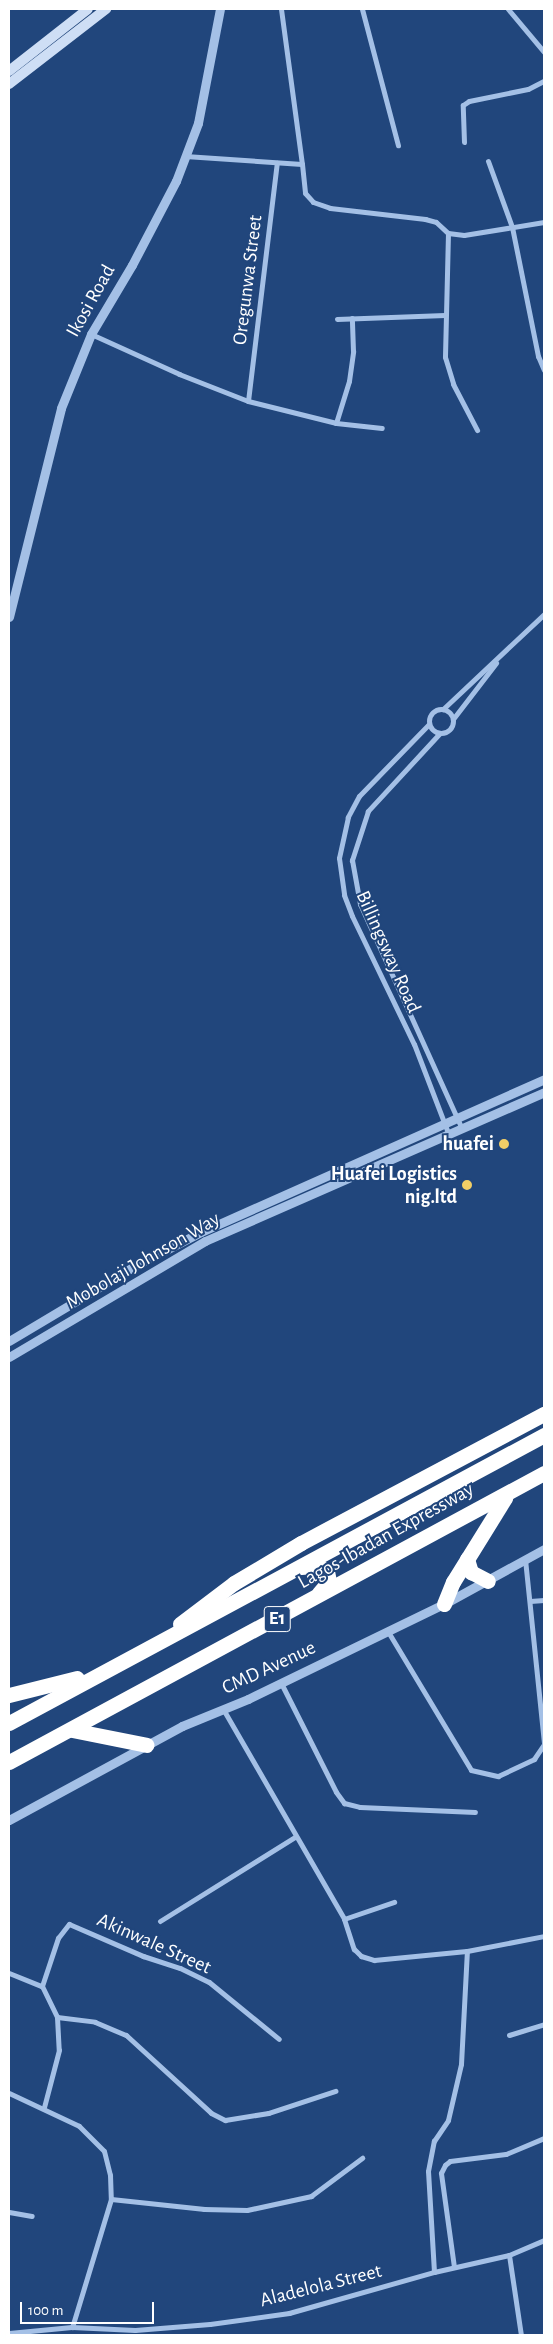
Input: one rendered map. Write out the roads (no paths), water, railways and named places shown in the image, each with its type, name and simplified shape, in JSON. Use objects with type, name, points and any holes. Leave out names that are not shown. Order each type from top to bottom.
[{"type":"highway","points":[[168,1638],[181,1623],[234,1583],[301,1543],[544,1414]]},
{"type":"highway","name":"Lagos-Ibadan Expressway","points":[[9,1723],[301,1567],[340,1542],[544,1435]]},
{"type":"highway","name":"Lagos-Ibadan Expressway","points":[[9,1762],[72,1730],[544,1473]]},
{"type":"highway","points":[[444,1604],[452,1582],[494,1512],[515,1488]]},
{"type":"highway","points":[[467,1559],[471,1572],[488,1581]]},
{"type":"highway","points":[[301,1567],[322,1568],[329,1575],[325,1588],[306,1603]]},
{"type":"highway","points":[[9,1695],[107,1669]]},
{"type":"highway","points":[[72,1730],[147,1745]]},
{"type":"main road","points":[[9,71],[88,9]]},
{"type":"main road","points":[[9,84],[106,9]]},
{"type":"street","name":"Ikosi Road","points":[[9,617],[61,408],[91,334],[162,210],[186,156],[198,123],[220,9]]},
{"type":"street","points":[[281,9],[305,193],[313,202],[330,208],[425,219],[436,222],[448,233],[464,235],[544,222]]},
{"type":"street","points":[[362,9],[398,145]]},
{"type":"street","points":[[508,9],[544,52]]},
{"type":"street","points":[[464,142],[463,105],[469,101],[528,89],[544,81]]},
{"type":"street","points":[[186,156],[302,164]]},
{"type":"street","points":[[488,160],[512,227],[538,356],[544,370]]},
{"type":"street","name":"Oregunwa Street","points":[[248,401],[277,163]]},
{"type":"street","points":[[448,233],[445,357],[453,384],[477,430]]},
{"type":"street","points":[[337,319],[445,315]]},
{"type":"street","points":[[336,423],[349,381],[353,351],[352,318]]},
{"type":"street","points":[[91,334],[179,374],[248,401],[336,423],[382,428]]},
{"type":"street","points":[[497,661],[485,681],[453,718],[450,730],[439,734],[429,724],[432,713],[443,709],[497,661],[544,614]]},
{"type":"street","points":[[443,709],[453,718]]},
{"type":"street","name":"Billingsway Road","points":[[429,724],[359,796],[346,824],[340,858],[344,895],[352,916],[414,1044],[449,1135]]},
{"type":"street","name":"Billingsway Road","points":[[439,734],[368,811],[352,860],[360,904],[462,1129]]},
{"type":"street","name":"Mobolaji Johnson Way","points":[[9,1341],[136,1266],[201,1232],[459,1120],[544,1079]]},
{"type":"street","name":"Mobolaji Johnson Way","points":[[9,1357],[205,1241],[544,1092]]},
{"type":"street","name":"CMD Avenue","points":[[9,1820],[147,1745],[444,1604],[544,1548]]},
{"type":"street","points":[[387,1630],[471,1770],[498,1776],[534,1759],[544,1744],[525,1559]]},
{"type":"street","points":[[530,1601],[544,1600]]},
{"type":"street","points":[[281,1683],[336,1792],[344,1803],[360,1808],[475,1812]]},
{"type":"street","points":[[223,1709],[344,1919],[354,1949],[361,1956],[374,1960],[467,1952],[544,1936]]},
{"type":"street","points":[[160,1921],[296,1837]]},
{"type":"street","points":[[344,1919],[394,1902]]},
{"type":"street","name":"Akinwale Street","points":[[42,1986],[58,1938],[69,1924],[143,1956],[180,1968],[209,1982],[279,2039]]},
{"type":"street","points":[[434,2272],[428,2171],[434,2141],[448,2120],[461,2064],[467,1952]]},
{"type":"street","points":[[9,1973],[42,1986],[57,2017],[59,2050],[44,2107]]},
{"type":"street","points":[[57,2017],[95,2022],[126,2035],[210,2113],[225,2120],[268,2113],[335,2091]]},
{"type":"street","points":[[509,2035],[544,2024]]},
{"type":"street","points":[[9,2093],[44,2107],[79,2126],[104,2151],[110,2175],[110,2199],[72,2327]]},
{"type":"street","points":[[454,2267],[442,2173],[445,2165],[450,2161],[506,2154],[544,2138]]},
{"type":"street","points":[[110,2199],[204,2209],[247,2210],[311,2196],[362,2158]]},
{"type":"street","points":[[9,2212],[32,2216]]},
{"type":"street","name":"Aladelola Street","points":[[9,2333],[72,2327],[135,2332],[289,2313],[434,2272],[509,2255],[544,2240]]},
{"type":"street","points":[[509,2255],[521,2335]]},
{"type":"place","name":"huafei","points":[[504,1144]]},
{"type":"place","name":"Huafei Logistics nig.ltd","points":[[467,1185]]}]
